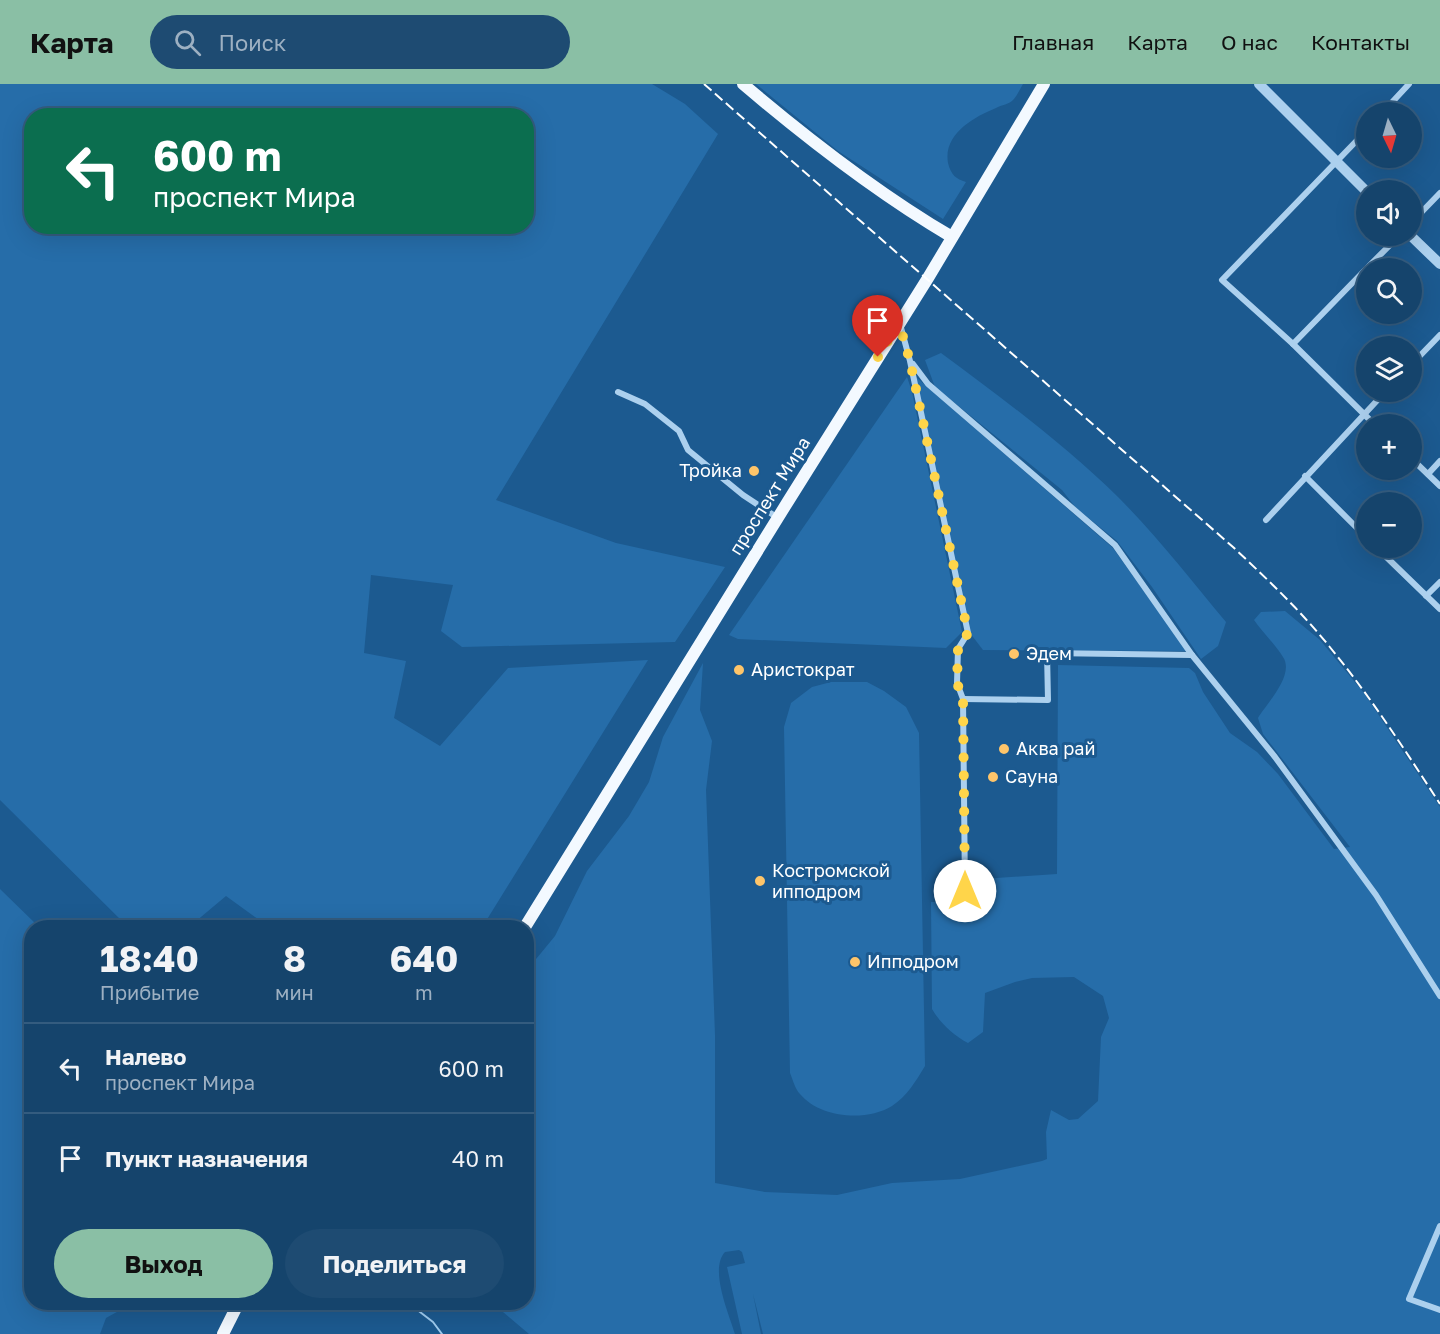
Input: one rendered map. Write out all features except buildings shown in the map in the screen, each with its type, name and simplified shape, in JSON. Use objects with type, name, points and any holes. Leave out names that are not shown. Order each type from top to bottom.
[{"type":"main road","points":[[743,84],[817,145],[872,186],[952,237]]},
{"type":"main road","name":"проспект Мира","points":[[529,920],[952,237],[1044,84]]},
{"type":"main road","points":[[223,1334],[235,1310]]},
{"type":"street","points":[[1259,84],[1356,181]]},
{"type":"street","points":[[1392,102],[1409,84]]},
{"type":"street","points":[[1356,141],[1222,280],[1293,344],[1363,414],[1375,402]]},
{"type":"street","points":[[1422,212],[1440,193]]},
{"type":"street","points":[[1378,258],[1389,246]]},
{"type":"street","points":[[1421,246],[1440,264]]},
{"type":"street","points":[[1293,344],[1356,280]]},
{"type":"street","points":[[899,323],[910,361],[968,633],[958,649],[957,683],[963,699],[965,891]]},
{"type":"street","points":[[1422,353],[1440,334]]},
{"type":"street","points":[[910,361],[928,384],[1115,545],[1192,655],[1275,757],[1376,895],[1440,996]]},
{"type":"street","points":[[618,392],[645,404],[679,430],[688,450],[743,495],[778,518]]},
{"type":"street","points":[[1266,520],[1356,421]]},
{"type":"street","points":[[1428,474],[1440,461]]},
{"type":"street","points":[[1422,468],[1440,486]]},
{"type":"street","points":[[1305,476],[1356,527]]},
{"type":"street","points":[[1387,558],[1440,609]]},
{"type":"street","points":[[1426,596],[1440,582]]},
{"type":"street","points":[[963,699],[1048,700],[1047,653],[1192,655]]},
{"type":"street","points":[[1440,1226],[1409,1299],[1440,1310]]},
{"type":"shaded area","points":[[0,84],[652,84],[685,104],[718,134],[496,500],[616,543],[725,567],[675,642],[462,647],[441,631],[453,585],[371,575],[364,653],[406,661],[394,718],[440,746],[508,668],[648,660],[487,920],[259,920],[226,896],[197,920],[121,920],[0,800]]},
{"type":"shaded area","points":[[756,84],[1023,84],[1012,101],[970,122],[955,135],[950,143],[949,167],[954,176],[966,182],[943,219],[838,151]]},
{"type":"shaded area","points":[[941,353],[1010,404],[1118,497],[1174,558],[1226,622],[1218,646],[1201,659],[1152,587],[1117,541],[1076,508],[1062,490],[935,387],[925,360]]},
{"type":"shaded area","points":[[907,377],[962,632],[946,648],[738,639],[729,635]]},
{"type":"shaded area","points":[[916,377],[1113,548],[1187,651],[983,650],[970,633]]},
{"type":"shaded area","points":[[1285,611],[1320,640],[1364,693],[1440,807],[1440,1334],[763,1334],[753,1294],[761,1334],[742,1334],[727,1267],[745,1263],[742,1252],[739,1250],[725,1252],[719,1269],[722,1292],[735,1334],[529,1334],[503,1312],[502,1310],[534,1310],[534,962],[555,936],[587,871],[629,816],[649,782],[663,737],[703,663],[700,710],[712,741],[706,790],[715,1035],[715,1183],[765,1192],[837,1195],[892,1183],[960,1179],[1042,1161],[1047,1159],[1046,1132],[1051,1110],[1069,1120],[1078,1119],[1098,1101],[1101,1037],[1109,1018],[1103,996],[1074,977],[1032,978],[985,993],[983,1032],[968,1043],[948,1029],[932,1009],[931,902],[982,902],[982,879],[1057,874],[1058,665],[1189,668],[1195,673],[1203,692],[1230,733],[1257,752],[1278,774],[1334,849],[1350,847],[1263,734],[1258,718],[1283,680],[1286,664],[1280,652],[1254,620],[1261,612]]},
{"type":"shaded area","name":"Ипподром","points":[[831,682],[867,682],[884,691],[906,707],[919,733],[925,1066],[907,1093],[892,1106],[857,1116],[831,1113],[809,1102],[798,1092],[790,1073],[784,727],[791,703],[812,687]]},
{"type":"shaded area","points":[[0,889],[32,920],[24,920],[24,1310],[120,1310],[106,1318],[100,1334],[0,1334]]},
{"type":"waterway","points":[[417,1310],[433,1322],[442,1334]]},
{"type":"railway","points":[[704,84],[1233,547],[1271,583],[1307,620],[1359,684],[1440,804]]},
{"type":"place","name":"Тройка","points":[[754,471]]},
{"type":"place","name":"Эдем","points":[[1014,654]]},
{"type":"place","name":"Аристократ","points":[[739,670]]},
{"type":"place","name":"Аква рай","points":[[1004,749]]},
{"type":"place","name":"Сауна","points":[[993,777]]},
{"type":"place","name":"Костромской ипподром","points":[[760,881]]},
{"type":"place","name":"Ипподром","points":[[855,962]]},
{"type":"route","points":[[878,357],[899,323],[910,361],[968,633],[958,649],[957,683],[963,699],[965,891]]}]
